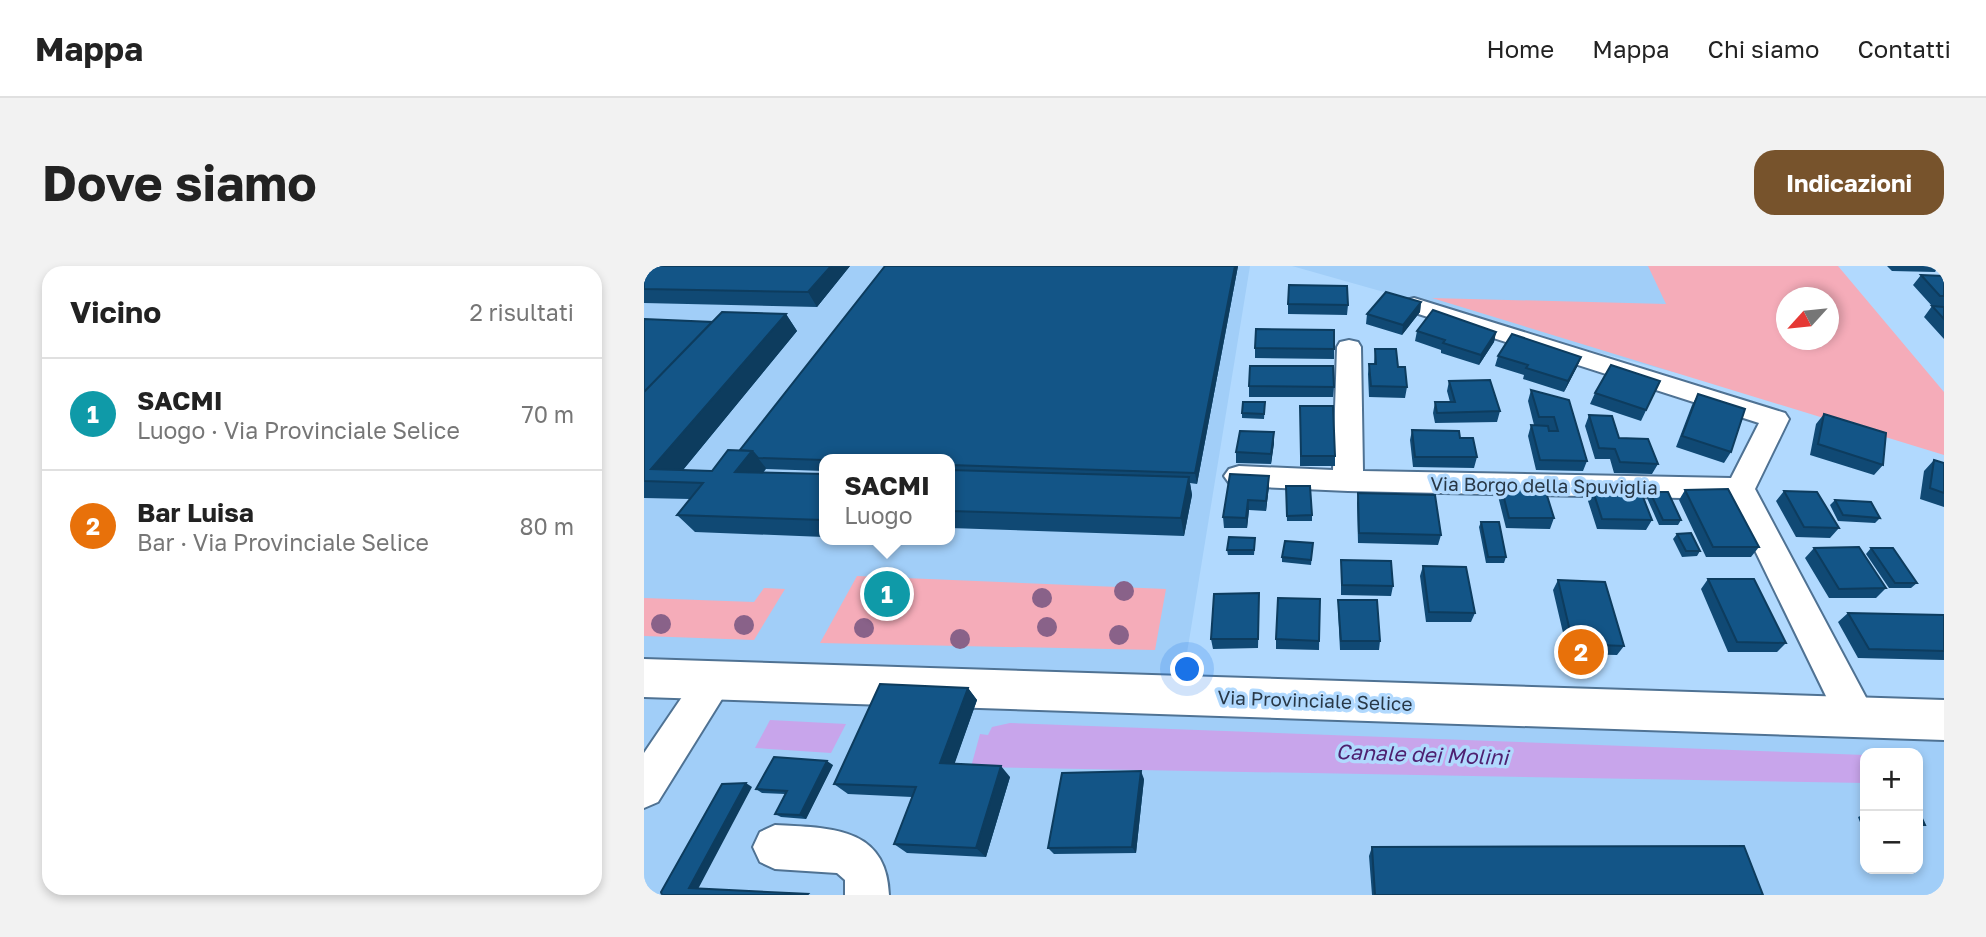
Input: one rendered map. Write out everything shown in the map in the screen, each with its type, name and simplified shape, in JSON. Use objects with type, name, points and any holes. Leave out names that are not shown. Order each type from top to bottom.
[{"type":"main road","name":"Via Provinciale Selice","points":[[644,678],[1944,720]]},
{"type":"street","points":[[1414,305],[1775,419],[1740,489],[1856,717]]},
{"type":"street","points":[[1348,481],[1349,347]]},
{"type":"street","name":"Via Borgo della Spuviglia","points":[[1239,476],[1348,481],[1740,489]]},
{"type":"street","points":[[644,788],[714,680]]},
{"type":"street","points":[[775,847],[845,852],[862,865],[868,885],[867,895]]},
{"type":"shaded area","points":[[644,266],[1250,266],[1187,653],[1189,686],[1944,721],[1944,895],[644,895]]},
{"type":"shaded area","points":[[1292,266],[1664,266],[1787,401],[1592,351]]},
{"type":"shaded area","points":[[1648,266],[1838,266],[1944,392],[1944,455],[1432,298],[1666,304]]},
{"type":"shaded area","points":[[857,576],[1166,589],[1155,650],[820,643]]},
{"type":"shaded area","points":[[764,588],[785,589],[754,640],[644,636],[644,598],[754,602]]},
{"type":"water","points":[[770,720],[846,724],[831,753],[755,748]]},
{"type":"water","name":"Canale dei Molini","points":[[1010,723],[1860,755],[1860,783],[971,767],[980,734],[988,735],[992,727]]},
{"type":"building","points":[[644,266],[831,266],[808,292],[644,289]]},
{"type":"building","points":[[885,266],[1235,266],[1195,473],[955,465],[955,454],[819,454],[819,460],[758,458],[752,451],[740,450]]},
{"type":"building","points":[[1921,275],[1944,276],[1944,296],[1940,296]]},
{"type":"building","points":[[1289,285],[1347,286],[1348,305],[1288,304]]},
{"type":"building","points":[[1386,292],[1421,302],[1403,325],[1367,314]]},
{"type":"building","points":[[1932,306],[1944,307],[1944,319]]},
{"type":"building","points":[[1433,310],[1496,332],[1481,355],[1443,343],[1445,340],[1417,331]]},
{"type":"building","points":[[722,312],[786,314],[651,469],[712,471],[728,450],[752,451],[735,472],[819,474],[819,520],[677,515],[703,483],[644,481],[644,392]]},
{"type":"building","points":[[644,319],[712,322],[644,392]]},
{"type":"building","points":[[1256,329],[1334,330],[1334,349],[1255,348]]},
{"type":"building","points":[[1512,334],[1581,357],[1568,381],[1498,356]]},
{"type":"building","points":[[1375,349],[1396,349],[1398,367],[1405,367],[1407,387],[1371,386],[1369,364],[1376,364]]},
{"type":"building","points":[[1611,365],[1660,381],[1646,410],[1595,393]]},
{"type":"building","points":[[1250,366],[1333,366],[1334,387],[1249,386]]},
{"type":"building","points":[[1490,380],[1500,411],[1437,413],[1435,402],[1455,402],[1449,381]]},
{"type":"building","points":[[1531,390],[1569,400],[1587,461],[1540,460],[1531,425],[1548,426],[1549,431],[1558,431],[1554,417],[1539,417]]},
{"type":"building","points":[[1698,394],[1745,409],[1731,452],[1682,436]]},
{"type":"building","points":[[1243,402],[1265,402],[1264,414],[1242,413]]},
{"type":"building","points":[[1300,406],[1333,406],[1335,456],[1301,456]]},
{"type":"building","points":[[1824,414],[1886,433],[1883,465],[1818,444]]},
{"type":"building","points":[[1589,415],[1612,416],[1619,438],[1648,439],[1658,464],[1620,462],[1615,449],[1599,448]]},
{"type":"building","points":[[1412,430],[1459,431],[1460,438],[1473,438],[1477,457],[1415,457]]},
{"type":"building","points":[[1240,431],[1274,432],[1271,454],[1236,452]]},
{"type":"building","points":[[1934,460],[1944,463],[1944,493],[1930,488]]},
{"type":"building","points":[[955,470],[1189,477],[1181,518],[955,511]]},
{"type":"building","points":[[1230,474],[1269,476],[1266,501],[1248,500],[1246,518],[1223,517]]},
{"type":"building","points":[[1286,486],[1310,486],[1312,515],[1287,516]]},
{"type":"building","points":[[1501,486],[1544,486],[1554,518],[1509,518]]},
{"type":"building","points":[[1728,489],[1759,547],[1713,547],[1685,490]]},
{"type":"building","points":[[1593,491],[1641,492],[1652,520],[1602,519]]},
{"type":"building","points":[[1784,491],[1817,492],[1839,528],[1804,527]]},
{"type":"building","points":[[1650,492],[1668,492],[1681,520],[1663,520]]},
{"type":"building","points":[[1358,493],[1435,495],[1441,535],[1359,533]]},
{"type":"building","points":[[1835,500],[1871,502],[1880,518],[1843,515]]},
{"type":"building","points":[[1481,522],[1499,522],[1506,557],[1488,557]]},
{"type":"building","points":[[1691,533],[1700,551],[1686,551],[1677,534]]},
{"type":"building","points":[[1229,537],[1255,538],[1254,550],[1227,550]]},
{"type":"building","points":[[1285,541],[1313,543],[1311,560],[1282,557]]},
{"type":"building","points":[[1859,547],[1886,588],[1839,589],[1814,548]]},
{"type":"building","points":[[1871,548],[1893,548],[1917,583],[1895,583]]},
{"type":"building","points":[[1341,560],[1391,561],[1393,586],[1342,585]]},
{"type":"building","points":[[1423,566],[1466,567],[1475,613],[1429,612]]},
{"type":"building","points":[[1708,579],[1754,579],[1786,643],[1737,642]]},
{"type":"building","points":[[1558,580],[1605,582],[1624,646],[1573,644]]},
{"type":"building","points":[[1259,593],[1258,639],[1211,639],[1214,594]]},
{"type":"building","points":[[1278,598],[1320,599],[1319,641],[1276,639]]},
{"type":"building","points":[[1338,600],[1377,600],[1380,641],[1341,641]]},
{"type":"building","points":[[1848,613],[1944,615],[1944,651],[1869,649]]},
{"type":"building","points":[[880,684],[968,688],[940,763],[1001,766],[976,848],[894,844],[916,787],[834,784]]},
{"type":"building","points":[[774,757],[827,761],[800,815],[775,814],[787,791],[756,789]]},
{"type":"building","points":[[1141,771],[1132,847],[1048,848],[1062,773]]},
{"type":"building","points":[[746,783],[689,888],[808,894],[662,895],[661,892],[722,784]]},
{"type":"building","points":[[1744,846],[1763,895],[1375,895],[1372,847]]},
{"type":"place","name":"SACMI","points":[[887,594]]},
{"type":"place","name":"Bar Luisa","points":[[1581,652]]}]
